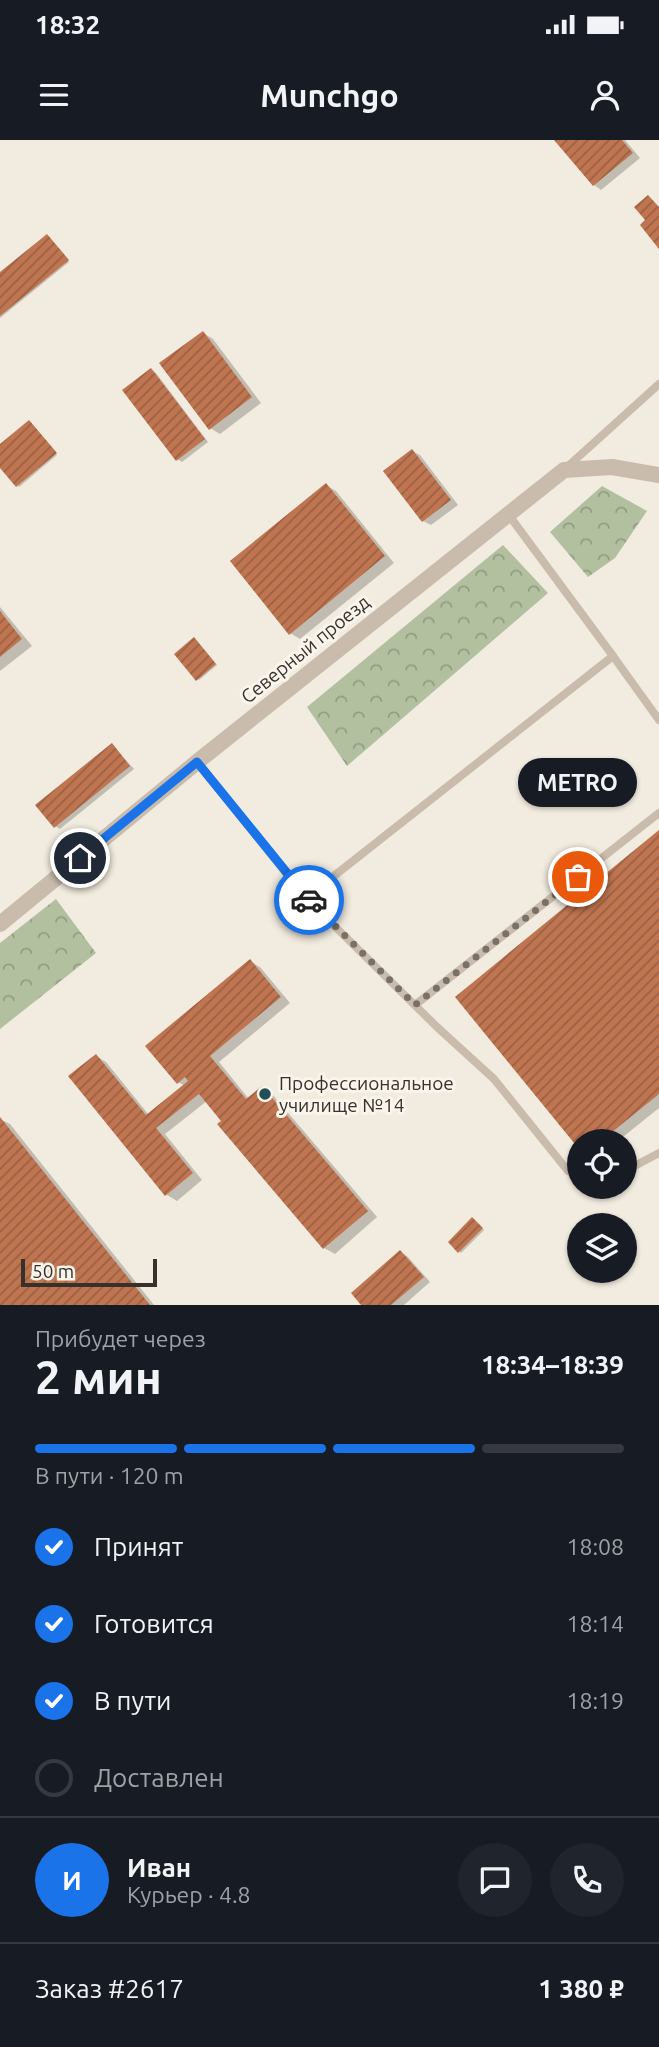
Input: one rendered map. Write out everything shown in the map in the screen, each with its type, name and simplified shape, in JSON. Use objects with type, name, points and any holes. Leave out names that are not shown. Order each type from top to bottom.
[{"type":"street","points":[[564,470],[612,467],[659,475]]},
{"type":"street","name":"Северный проезд","points":[[0,924],[197,762],[564,470]]},
{"type":"lane","points":[[564,470],[659,384]]},
{"type":"lane","points":[[508,514],[659,720]]},
{"type":"lane","points":[[306,898],[613,656]]},
{"type":"lane","points":[[197,762],[306,898],[494,1079],[567,1170]]},
{"type":"lane","points":[[415,1005],[659,813]]},
{"type":"lane","points":[[637,1165],[659,1153]]},
{"type":"green space","points":[[602,486],[647,511],[615,558],[588,577],[550,532]]},
{"type":"green space","points":[[503,545],[548,593],[347,766],[307,707]]},
{"type":"green space","points":[[56,899],[96,953],[0,1029],[0,943]]},
{"type":"building","points":[[554,140],[622,140],[633,153],[593,186]]},
{"type":"building","points":[[648,195],[659,207],[659,249],[640,225],[645,220],[634,207]]},
{"type":"building","points":[[47,234],[69,260],[0,316],[0,272]]},
{"type":"building","points":[[203,331],[252,397],[209,430],[159,363]]},
{"type":"building","points":[[151,368],[205,439],[176,461],[122,390]]},
{"type":"building","points":[[29,420],[57,453],[16,487],[0,468],[0,444]]},
{"type":"building","points":[[412,449],[451,500],[422,522],[383,471]]},
{"type":"building","points":[[326,483],[385,556],[289,635],[230,561]]},
{"type":"building","points":[[0,611],[22,639],[0,657]]},
{"type":"building","points":[[194,637],[216,664],[196,681],[174,654]]},
{"type":"building","points":[[112,743],[130,766],[54,828],[35,805]]},
{"type":"building","points":[[659,830],[659,1094],[616,1129],[567,1129],[567,1134],[455,997]]},
{"type":"building","points":[[250,959],[281,997],[210,1056],[246,1099],[262,1086],[368,1211],[323,1249],[217,1124],[221,1121],[199,1094],[156,1128],[193,1173],[165,1196],[68,1076],[96,1054],[146,1115],[188,1081],[185,1077],[177,1084],[145,1046]]},
{"type":"building","points":[[0,1117],[150,1305],[0,1305]]},
{"type":"building","points":[[472,1217],[483,1228],[458,1253],[448,1242]]},
{"type":"building","points":[[400,1250],[424,1277],[391,1305],[361,1305],[351,1293]]},
{"type":"way so far","points":[[309,900],[415,1005],[578,877]]},
{"type":"place","name":"METRO","points":[[578,877]]},
{"type":"place","name":"Профессиональное училище №14","points":[[265,1094]]},
{"type":"route","points":[[80,858],[197,762],[309,900]]}]
